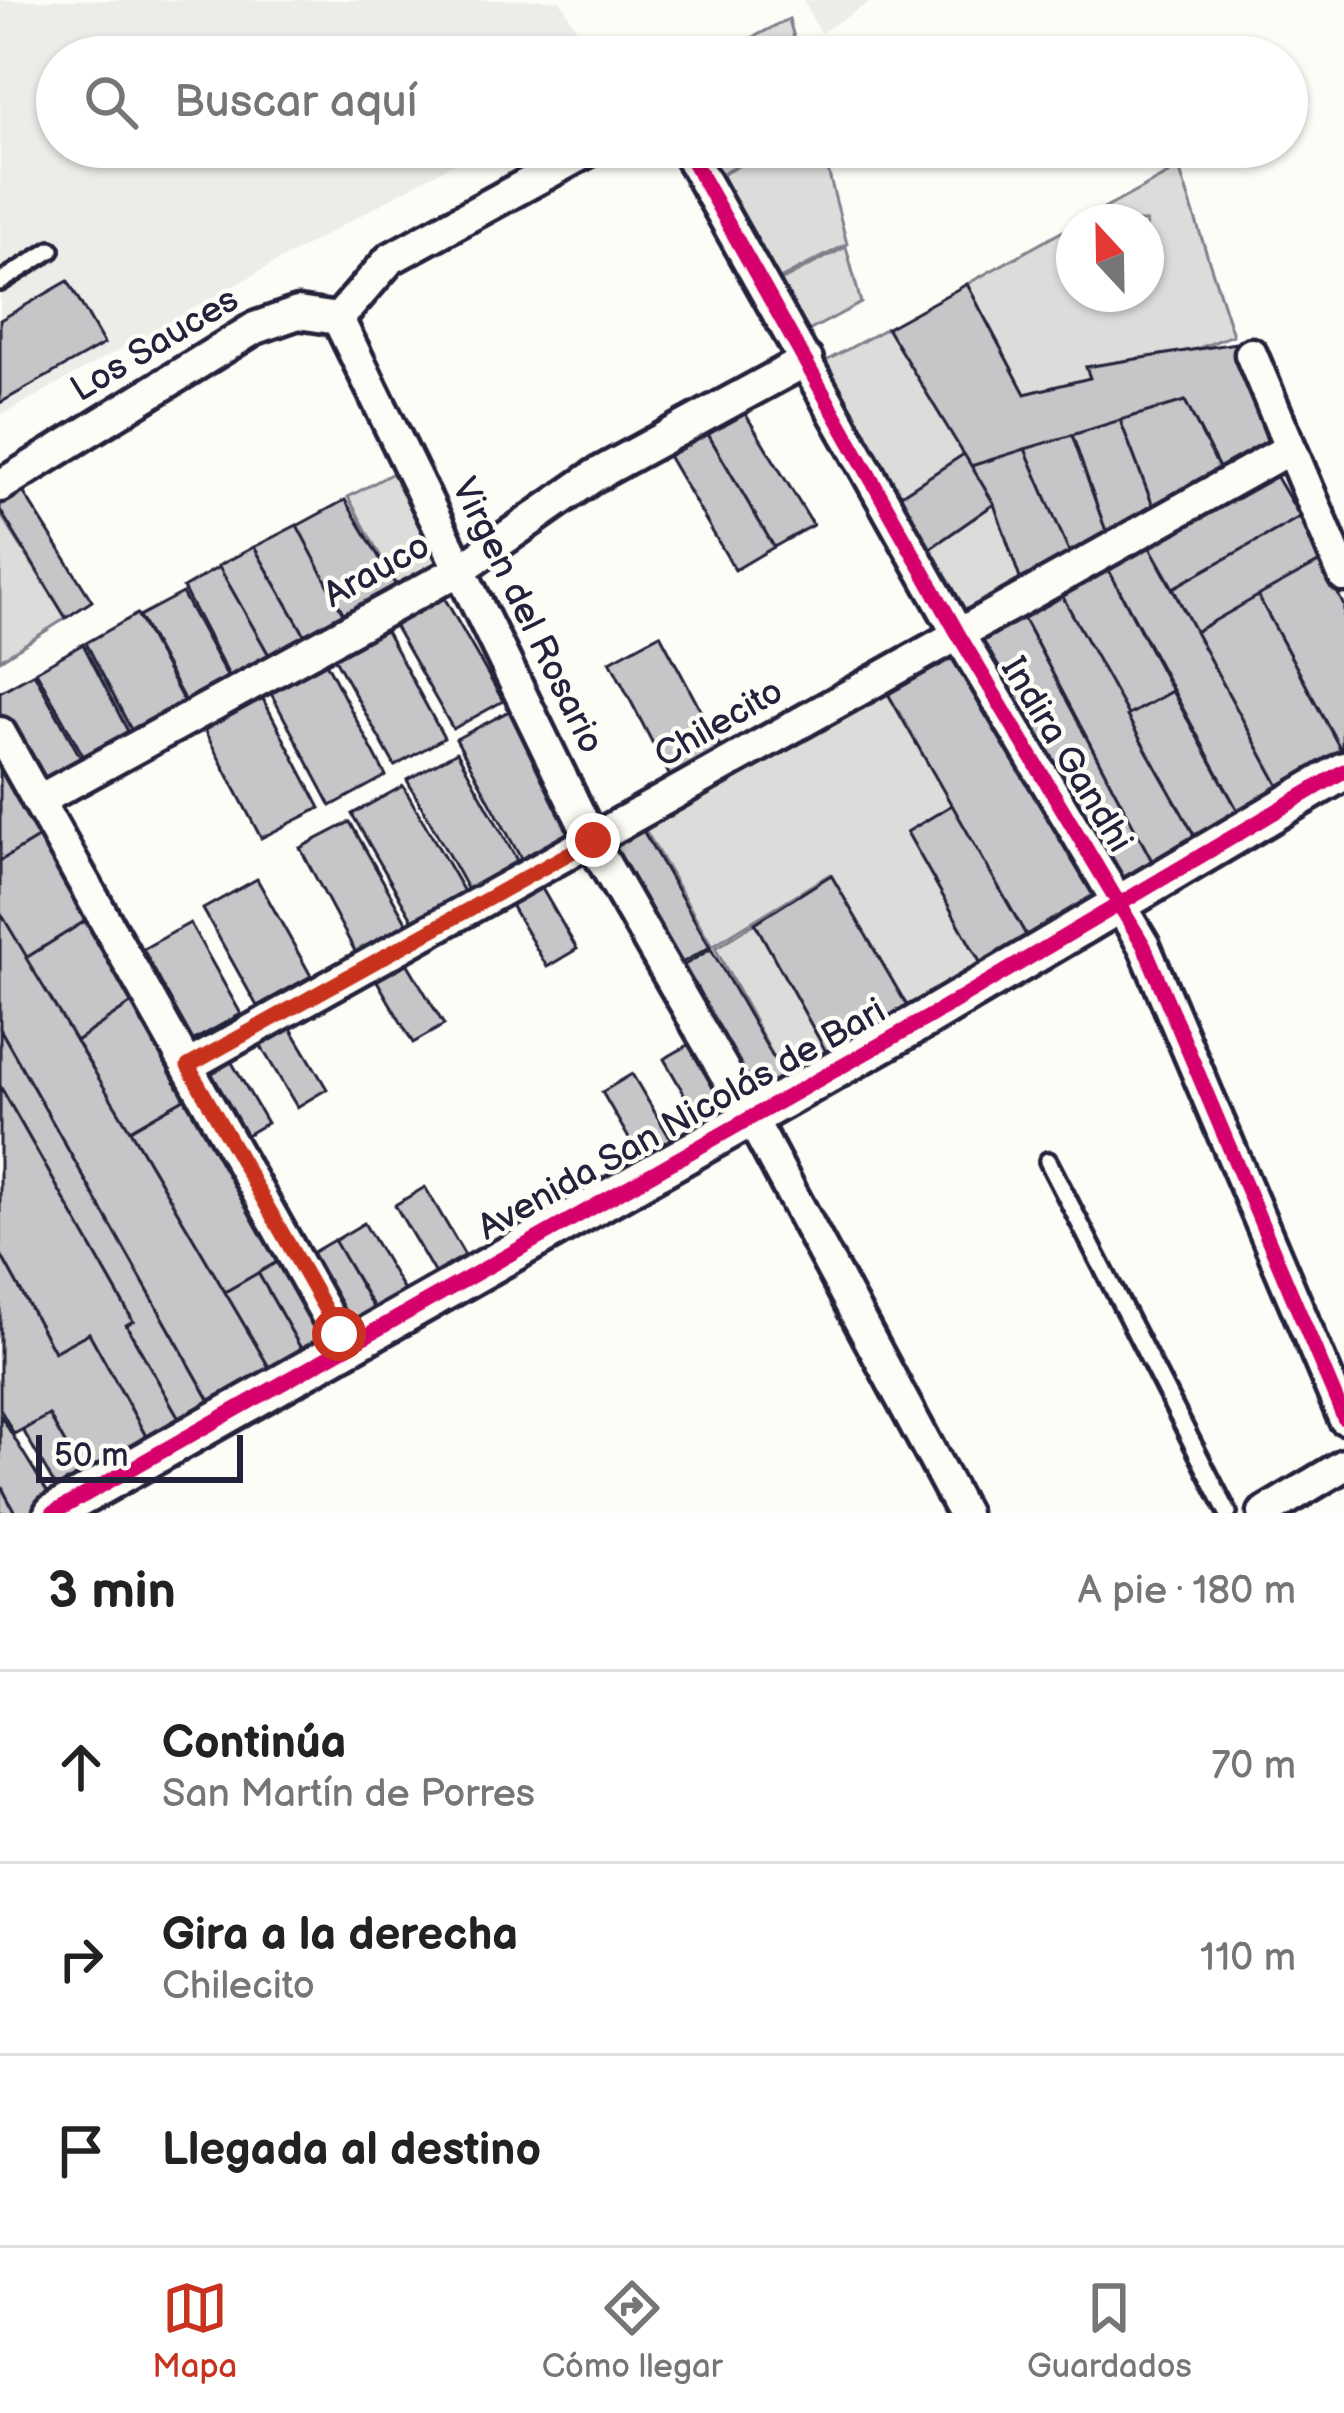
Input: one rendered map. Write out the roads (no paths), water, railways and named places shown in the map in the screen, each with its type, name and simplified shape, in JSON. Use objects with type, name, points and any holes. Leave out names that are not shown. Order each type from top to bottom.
[{"type":"street","points":[[338,319],[390,259],[557,168]]},
{"type":"street","name":"Indira Gandhi","points":[[698,168],[957,632],[1144,946],[1344,1418]]},
{"type":"street","name":"Los Sauces","points":[[0,485],[255,328],[298,313],[338,319]]},
{"type":"street","name":"Virgen del Rosario","points":[[338,319],[593,840],[750,1116],[963,1513]]},
{"type":"street","points":[[1251,354],[1344,576]]},
{"type":"street","name":"Arauco","points":[[38,801],[461,569],[594,476],[807,360]]},
{"type":"street","name":"Chilecito","points":[[188,1066],[1289,449]]},
{"type":"street","points":[[0,733],[343,1344]]},
{"type":"street","name":"Avenida San Nicolás de Bari","points":[[53,1513],[343,1344],[927,1018],[1341,770]]},
{"type":"street","points":[[1267,1512],[1344,1465]]},
{"type":"lane","points":[[0,282],[51,250]]},
{"type":"lane","points":[[1048,1161],[1228,1513]]}]
